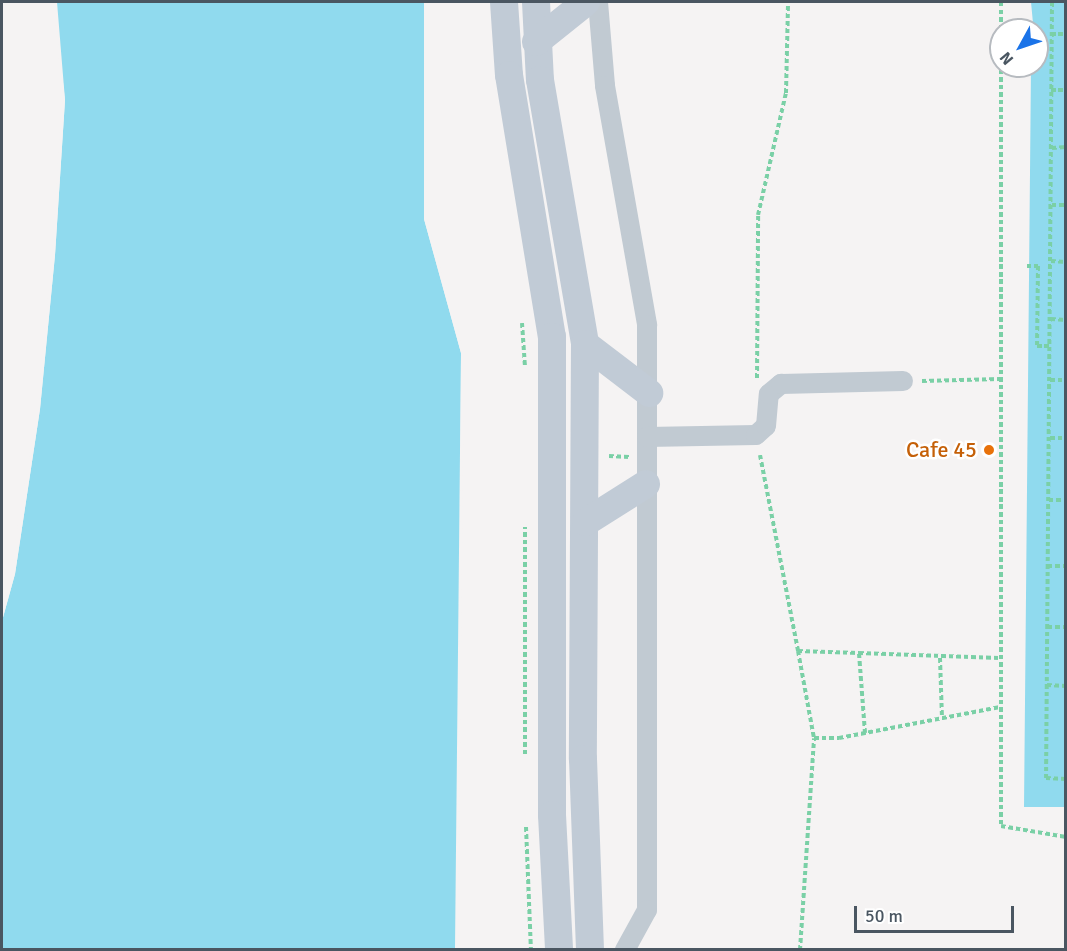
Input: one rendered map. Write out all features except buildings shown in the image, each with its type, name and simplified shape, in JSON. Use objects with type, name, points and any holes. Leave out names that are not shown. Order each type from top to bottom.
[{"type":"street","points":[[504,2],[508,75],[552,337],[552,803],[559,950]]},
{"type":"street","points":[[536,2],[536,42],[585,344],[584,759],[590,950]]},
{"type":"street","points":[[536,42],[586,2]]},
{"type":"street","points":[[598,2],[605,86],[646,305],[649,393],[646,484],[647,910],[625,950]]},
{"type":"street","points":[[585,344],[649,393]]},
{"type":"street","points":[[647,437],[756,435],[766,426],[769,394],[782,384],[903,381]]},
{"type":"street","points":[[586,522],[646,484]]},
{"type":"path","points":[[757,389],[758,215],[786,93],[788,2]]},
{"type":"path","points":[[1001,2],[999,658],[1001,826],[1065,837]]},
{"type":"path","points":[[1052,2],[1046,778],[1065,779]]},
{"type":"path","points":[[1052,34],[1065,33]]},
{"type":"path","points":[[1051,90],[1065,90]]},
{"type":"path","points":[[1052,148],[1065,147]]},
{"type":"path","points":[[1052,205],[1065,205]]},
{"type":"path","points":[[1051,261],[1065,262]]},
{"type":"path","points":[[1027,266],[1038,266],[1037,346],[1051,346]]},
{"type":"path","points":[[521,313],[526,380]]},
{"type":"path","points":[[1051,319],[1065,320]]},
{"type":"path","points":[[903,381],[1000,379]]},
{"type":"path","points":[[1050,380],[1065,380]]},
{"type":"path","points":[[756,435],[814,738],[800,950]]},
{"type":"path","points":[[1050,438],[1065,438]]},
{"type":"path","points":[[1049,500],[1065,500]]},
{"type":"path","points":[[525,517],[525,761]]},
{"type":"path","points":[[1048,566],[1065,566]]},
{"type":"path","points":[[1048,627],[1065,627]]},
{"type":"path","points":[[798,651],[940,658],[999,658]]},
{"type":"path","points":[[859,653],[865,734]]},
{"type":"path","points":[[940,658],[942,718]]},
{"type":"path","points":[[1047,685],[1065,686]]},
{"type":"path","points":[[814,738],[865,734],[1000,707]]},
{"type":"path","points":[[525,821],[531,950]]},
{"type":"water","points":[[57,2],[424,2],[424,219],[461,353],[455,949],[2,949],[2,621],[15,574],[40,409],[55,255],[65,100]]},
{"type":"water","points":[[1031,2],[1066,2],[1065,807],[1024,807],[1031,78],[1049,78],[1049,18],[1032,18]]},
{"type":"pier","points":[[54,2],[65,100],[55,255],[40,409],[15,574],[2,621],[37,409],[52,255],[62,100]]},
{"type":"pier","points":[[424,2],[427,219],[464,353],[458,950],[461,353],[424,219]]},
{"type":"place","name":"Cafe 45","points":[[989,450]]}]
